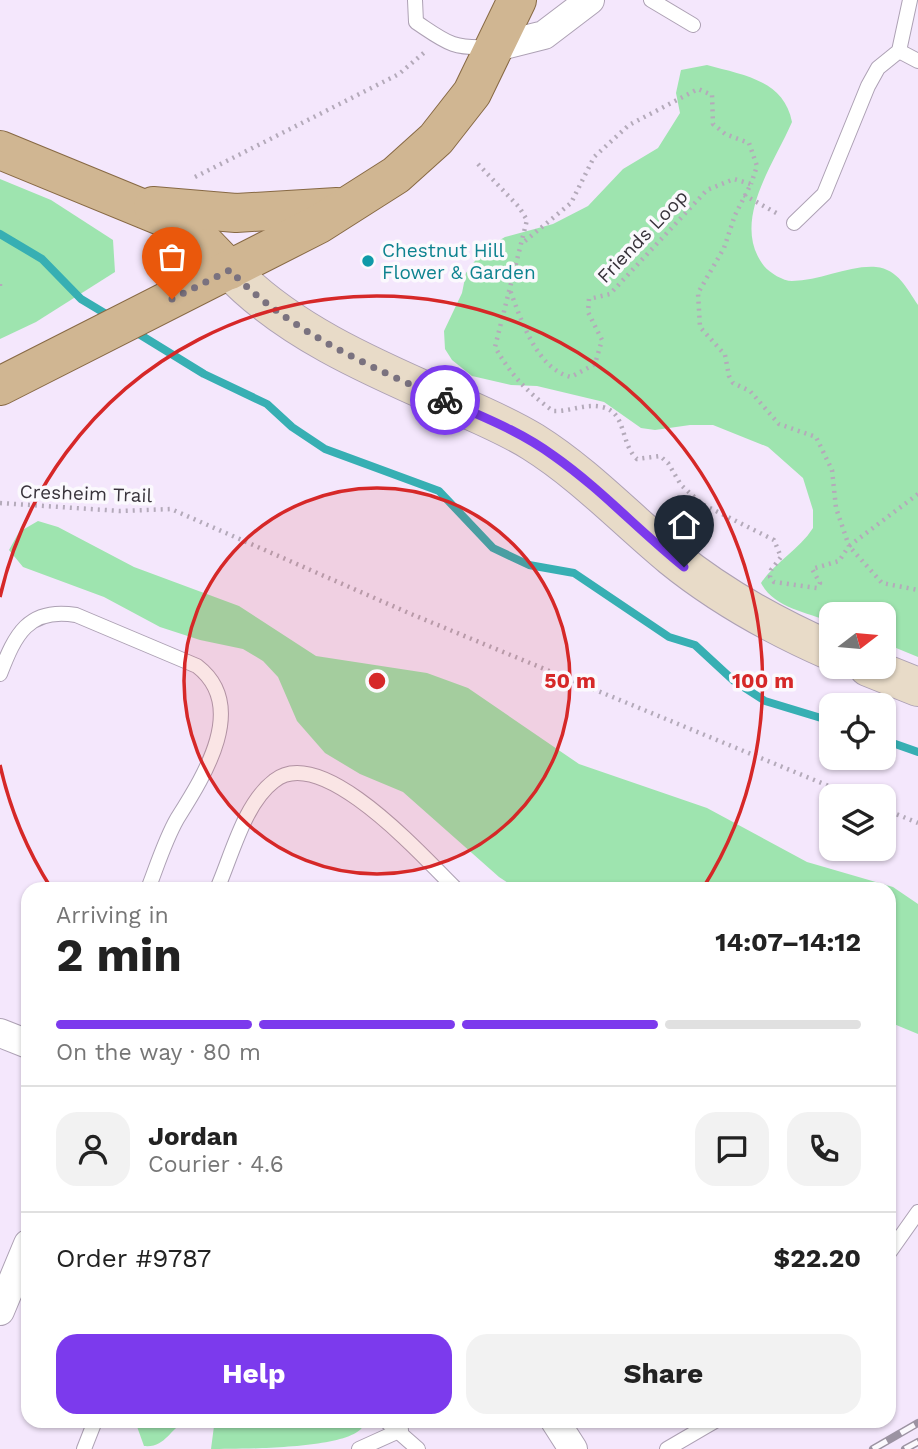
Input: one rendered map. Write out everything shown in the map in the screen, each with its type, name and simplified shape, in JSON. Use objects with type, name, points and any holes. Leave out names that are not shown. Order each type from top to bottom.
[{"type":"main road","points":[[0,386],[350,207],[396,175],[436,139],[472,93],[517,0]]},
{"type":"main road","points":[[0,150],[140,205],[190,232],[262,300],[379,370],[494,420],[534,442],[607,497],[657,545],[700,579],[754,613],[819,645]]},
{"type":"main road","points":[[140,205],[236,212],[350,207]]},
{"type":"main road","points":[[896,678],[918,687]]},
{"type":"street","points":[[496,47],[544,35],[590,0]]},
{"type":"street","points":[[0,1032],[21,1041]]},
{"type":"street","points":[[0,1311],[21,1261]]},
{"type":"street","points":[[560,1428],[573,1449]]},
{"type":"lane","points":[[415,0],[416,22],[437,36],[461,49],[496,47]]},
{"type":"lane","points":[[651,0],[693,25]]},
{"type":"lane","points":[[794,223],[824,194],[868,86],[878,68],[899,51],[911,0]]},
{"type":"lane","points":[[899,51],[918,61]]},
{"type":"lane","points":[[0,674],[18,633],[30,622],[60,612],[76,615],[197,666],[210,676],[218,689],[223,720],[191,801],[176,821],[151,882]]},
{"type":"lane","points":[[220,882],[260,796],[284,774],[295,773],[309,775],[352,794],[397,831],[449,882]]},
{"type":"lane","points":[[896,1242],[918,1212]]},
{"type":"lane","points":[[84,1449],[92,1428]]},
{"type":"lane","points":[[398,1428],[418,1449]]},
{"type":"lane","points":[[667,1449],[703,1428]]},
{"type":"lane","points":[[359,1449],[401,1430]]},
{"type":"path","points":[[190,179],[400,75],[437,36]]},
{"type":"path","points":[[523,242],[571,204],[594,157],[629,125],[698,89],[712,95],[713,124],[725,134],[749,143],[757,166],[724,248],[698,293],[700,327],[725,355],[733,383],[750,391],[779,424],[816,437],[832,470],[836,508],[849,546],[883,583],[918,590]]},
{"type":"path","points":[[478,164],[519,207],[527,220],[495,347],[518,383],[553,411],[604,407],[616,414],[630,453],[637,459],[660,456],[668,463],[681,485],[702,504],[774,540],[781,557],[771,569],[770,578],[774,582],[817,588],[820,583],[812,569],[839,561],[849,546],[918,494]]},
{"type":"path","name":"Friends Loop","points":[[510,290],[522,323],[540,353],[556,374],[571,377],[595,363],[602,340],[588,312],[589,299],[610,294],[707,190],[734,178],[751,184]]},
{"type":"path","points":[[744,195],[794,223]]},
{"type":"path","points":[[0,284],[0,291]]},
{"type":"path","name":"Cresheim Trail","points":[[0,503],[120,511],[171,509],[411,614],[824,784]]},
{"type":"path","points":[[896,814],[918,823]]},
{"type":"green space","points":[[707,65],[748,76],[771,88],[788,108],[792,122],[766,174],[753,212],[755,249],[764,266],[777,276],[792,281],[813,279],[855,268],[884,269],[901,281],[918,305],[918,657],[896,648],[896,602],[819,602],[819,618],[782,604],[761,583],[813,528],[813,510],[803,478],[768,447],[713,425],[655,430],[641,428],[604,402],[537,386],[511,385],[472,376],[452,360],[445,349],[444,331],[462,293],[466,273],[483,250],[505,237],[553,224],[588,206],[623,169],[658,148],[680,113],[676,93],[681,70]]},
{"type":"green space","points":[[0,179],[51,200],[113,240],[115,272],[36,322],[0,339]]},
{"type":"green space","points":[[38,521],[58,527],[134,567],[239,606],[316,656],[427,673],[468,688],[579,764],[707,808],[807,862],[876,882],[506,882],[403,792],[360,774],[325,753],[297,721],[278,677],[263,661],[243,649],[200,640],[160,627],[104,597],[23,567],[9,550],[19,532]]},
{"type":"green space","points":[[896,889],[918,904],[918,1034],[896,1025]]},
{"type":"green space","points":[[138,1428],[176,1428],[157,1444],[144,1446]]},
{"type":"green space","points":[[214,1428],[361,1428],[355,1434],[318,1443],[270,1448],[211,1449]]},
{"type":"waterway","points":[[0,234],[42,259],[81,299],[111,317]]},
{"type":"waterway","points":[[134,331],[204,374],[267,404],[292,427],[325,449],[439,491],[493,548],[529,565],[574,573],[669,637],[695,645],[734,681],[765,701],[819,717]]},
{"type":"waterway","points":[[896,744],[918,752]]},
{"type":"railway","points":[[873,1449],[918,1423]]},
{"type":"railway","points":[[905,1449],[918,1442]]},
{"type":"way so far","points":[[172,299],[230,270],[262,300],[306,328],[379,370],[445,400]]},
{"type":"place","name":"Chestnut Hill Flower & Garden","points":[[368,261]]},
{"type":"route","points":[[445,400],[503,425],[553,455],[607,497],[684,567]]}]
